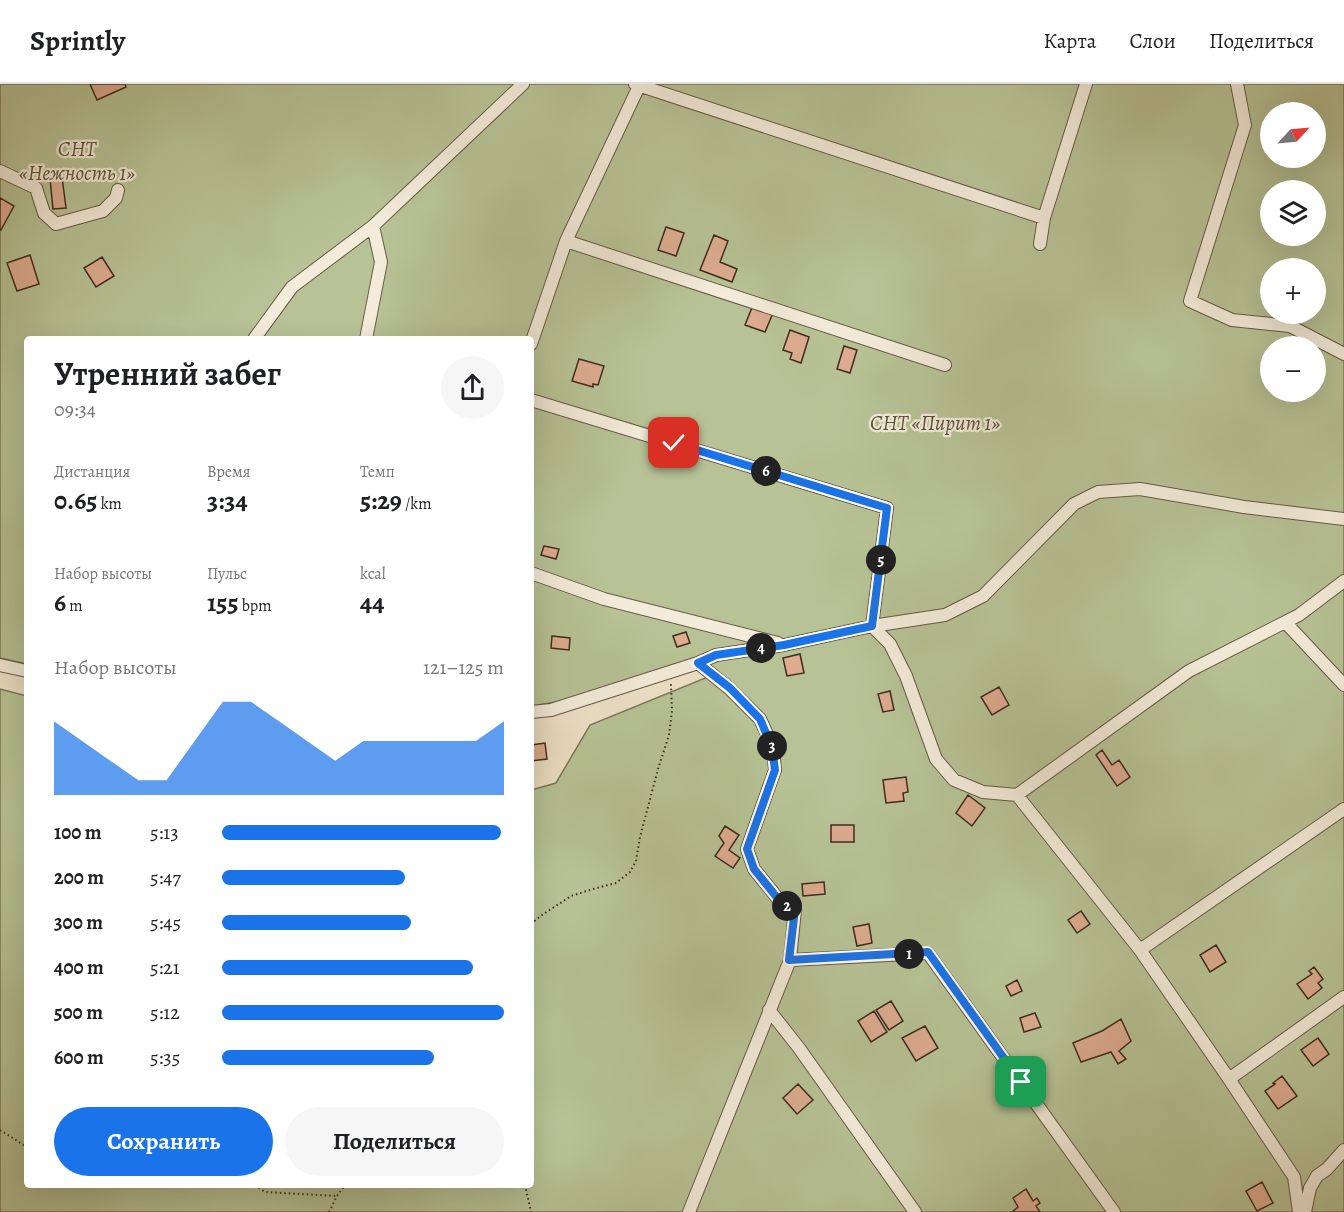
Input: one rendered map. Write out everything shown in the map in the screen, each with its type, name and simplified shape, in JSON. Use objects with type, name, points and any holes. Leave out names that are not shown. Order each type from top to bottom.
[{"type":"street","points":[[256,336],[292,287],[373,226],[523,84]]},
{"type":"street","points":[[534,336],[566,241],[638,84],[1044,218]]},
{"type":"street","points":[[1040,244],[1044,218],[1086,84]]},
{"type":"street","points":[[1237,84],[1245,125],[1190,301],[1232,320],[1290,326],[1344,354]]},
{"type":"street","points":[[0,171],[36,188],[44,213],[56,224],[103,212],[116,198],[118,190]]},
{"type":"street","points":[[367,336],[381,262],[373,226]]},
{"type":"street","points":[[566,241],[945,365]]},
{"type":"street","points":[[534,401],[887,508],[872,626]]},
{"type":"street","points":[[534,712],[551,710],[698,663],[716,655],[784,645],[872,626],[945,615],[983,596],[1074,504],[1098,492],[1140,489],[1245,507],[1344,519]]},
{"type":"street","points":[[534,574],[604,599],[784,645]]},
{"type":"street","points":[[872,626],[890,644],[906,676],[936,759],[954,780],[983,792],[1017,795],[1189,671],[1299,615],[1344,581]]},
{"type":"street","points":[[1285,622],[1344,685]]},
{"type":"street","points":[[689,1212],[789,960],[795,909],[783,905],[754,869],[747,849],[775,770],[772,747],[760,719],[730,688],[698,663]]},
{"type":"street","points":[[5,667],[24,670]]},
{"type":"street","points":[[1017,795],[1140,950],[1229,1079],[1294,1177],[1299,1212]]},
{"type":"street","points":[[1140,950],[1344,809]]},
{"type":"street","points":[[789,960],[928,952],[1114,1212]]},
{"type":"street","points":[[1229,1079],[1344,997]]},
{"type":"street","points":[[769,1010],[799,1048],[915,1212]]},
{"type":"street","points":[[1305,1212],[1310,1188],[1317,1176],[1327,1169],[1344,1150]]},
{"type":"path","points":[[534,922],[571,896],[592,888],[616,884],[630,872],[636,861],[640,837],[669,735],[672,687],[668,673]]},
{"type":"path","points":[[0,1130],[24,1145]]},
{"type":"path","points":[[259,1188],[265,1192],[337,1196]]},
{"type":"path","points":[[329,1212],[343,1188]]},
{"type":"path","points":[[526,1188],[531,1212]]},
{"type":"green space","name":"СНТ «Пирит 1»","points":[[0,84],[1344,84],[1344,1212],[0,1212],[0,689],[24,695],[24,1188],[534,1188],[534,789],[556,783],[590,725],[708,677],[697,661],[575,699],[534,706],[534,336],[24,336],[24,663],[0,658]]},
{"type":"building","points":[[90,84],[125,84],[126,87],[97,100]]},
{"type":"building","points":[[62,177],[66,208],[53,209],[50,179]]},
{"type":"building","points":[[0,198],[14,206],[1,230],[0,230]]},
{"type":"building","points":[[666,227],[684,233],[676,256],[658,250]]},
{"type":"building","points":[[714,235],[728,241],[720,262],[737,269],[732,282],[700,270]]},
{"type":"building","points":[[30,255],[39,284],[17,291],[7,263]]},
{"type":"building","points":[[102,257],[114,276],[96,287],[84,268]]},
{"type":"building","points":[[753,305],[773,313],[765,332],[745,325]]},
{"type":"building","points":[[790,330],[809,337],[801,363],[790,359],[792,353],[783,350]]},
{"type":"building","points":[[844,346],[857,350],[850,373],[837,369]]},
{"type":"building","points":[[579,359],[604,366],[598,385],[593,384],[593,387],[572,381]]},
{"type":"building","points":[[544,546],[559,549],[556,559],[541,555]]},
{"type":"building","points":[[686,632],[690,643],[677,647],[673,636]]},
{"type":"building","points":[[552,636],[570,638],[569,650],[551,648]]},
{"type":"building","points":[[800,654],[804,673],[787,676],[783,658]]},
{"type":"building","points":[[999,687],[1009,705],[992,715],[981,697]]},
{"type":"building","points":[[890,691],[894,710],[883,712],[878,694]]},
{"type":"building","points":[[545,743],[547,759],[534,761],[534,745]]},
{"type":"building","points":[[1102,750],[1112,765],[1119,760],[1130,777],[1117,786],[1096,755]]},
{"type":"building","points":[[906,777],[908,792],[903,793],[904,801],[886,803],[883,780]]},
{"type":"building","points":[[968,795],[985,808],[972,826],[956,813]]},
{"type":"building","points":[[831,825],[854,825],[854,842],[831,842]]},
{"type":"building","points":[[725,826],[739,835],[729,850],[740,858],[733,868],[715,856],[724,843],[719,836]]},
{"type":"building","points":[[824,882],[825,894],[803,896],[802,884]]},
{"type":"building","points":[[1081,911],[1090,924],[1077,933],[1068,920]]},
{"type":"building","points":[[869,924],[872,943],[857,946],[853,927]]},
{"type":"building","points":[[1216,945],[1226,962],[1210,972],[1200,955]]},
{"type":"building","points":[[1314,967],[1323,979],[1318,983],[1322,988],[1308,999],[1297,984],[1312,974],[1309,971]]},
{"type":"building","points":[[1017,980],[1022,991],[1011,996],[1006,986]]},
{"type":"building","points":[[891,1001],[903,1021],[889,1030],[876,1010]]},
{"type":"building","points":[[874,1011],[887,1032],[871,1042],[858,1021]]},
{"type":"building","points":[[1035,1013],[1041,1027],[1024,1032],[1020,1018]]},
{"type":"building","points":[[1121,1019],[1131,1041],[1119,1051],[1126,1059],[1118,1064],[1111,1052],[1081,1062],[1073,1043],[1102,1031]]},
{"type":"building","points":[[925,1026],[938,1048],[916,1061],[902,1038]]},
{"type":"building","points":[[1318,1038],[1329,1054],[1313,1066],[1301,1050]]},
{"type":"building","points":[[1282,1076],[1297,1096],[1278,1109],[1265,1091]]},
{"type":"building","points":[[798,1084],[813,1100],[797,1114],[783,1098]]},
{"type":"building","points":[[1262,1182],[1273,1203],[1257,1211],[1246,1191]]},
{"type":"building","points":[[1026,1189],[1033,1201],[1037,1198],[1040,1203],[1036,1206],[1040,1212],[1012,1212],[1018,1207],[1013,1198]]},
{"type":"route","points":[[674,443],[887,508],[872,626],[784,645],[716,655],[698,663],[730,688],[760,719],[772,747],[775,770],[747,849],[754,869],[783,905],[795,909],[789,960],[928,952],[1021,1082]]},
{"type":"park label","name":"СНТ «Нежность 1»","points":[[77,161]]}]
